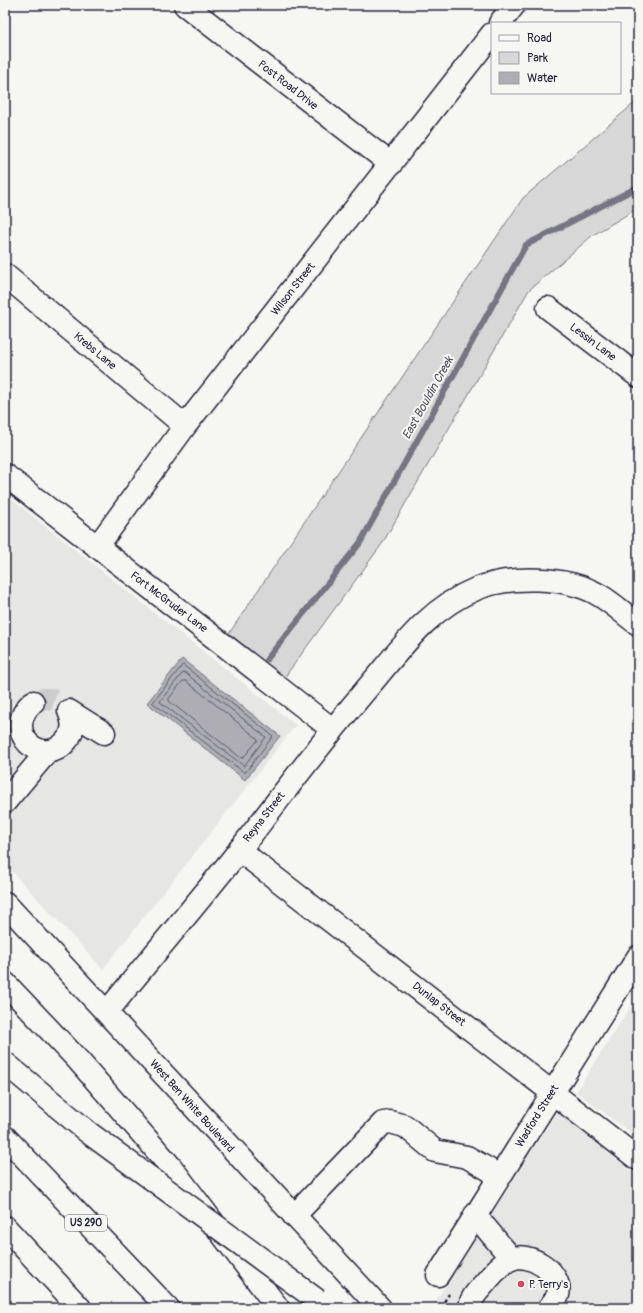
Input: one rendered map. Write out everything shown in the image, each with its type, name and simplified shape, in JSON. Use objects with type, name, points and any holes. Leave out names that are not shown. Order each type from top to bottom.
[{"type":"main road","name":"Post Road Drive","points":[[185,5],[391,164]]},
{"type":"main road","points":[[501,22],[514,5]]},
{"type":"main road","name":"Wilson Street","points":[[97,547],[185,426],[491,35]]},
{"type":"main road","name":"Krebs Lane","points":[[5,275],[185,426]]},
{"type":"main road","name":"Lessin Lane","points":[[548,308],[638,376]]},
{"type":"main road","name":"Fort McGruder Lane","points":[[5,475],[332,729]]},
{"type":"main road","name":"Reyna Street","points":[[107,1012],[239,850],[332,729],[423,623],[450,601],[478,588],[505,581],[539,579],[568,584],[598,594],[638,624]]},
{"type":"main road","points":[[32,702],[22,715],[20,731],[24,740],[30,746],[38,750],[47,752],[56,750],[64,745],[70,738],[73,729],[69,711],[104,733]]},
{"type":"main road","points":[[5,802],[47,752]]},
{"type":"main road","name":"Dunlap Street","points":[[239,850],[638,1159]]},
{"type":"main road","name":"West Ben White Boulevard","points":[[5,903],[380,1308]]},
{"type":"main road","name":"Wadford Street","points":[[444,1283],[475,1216],[638,957]]},
{"type":"main road","points":[[5,982],[78,1060],[171,1167],[278,1308]]},
{"type":"main road","points":[[5,1063],[89,1133],[322,1304]]},
{"type":"main road","points":[[294,1216],[383,1123],[390,1122],[405,1126],[435,1151],[467,1157],[500,1176]]},
{"type":"main road","name":"US 290","points":[[5,1137],[168,1308]]},
{"type":"main road","points":[[475,1216],[512,1259]]},
{"type":"main road","points":[[5,1227],[80,1308]]},
{"type":"main road","points":[[470,1308],[472,1299],[494,1272],[512,1259],[520,1257],[532,1259],[542,1264],[549,1270],[557,1285],[558,1295],[549,1308]]},
{"type":"path","points":[[440,1308],[444,1283]]},
{"type":"shaded area","points":[[5,494],[296,725],[103,969],[5,864]]},
{"type":"shaded area","points":[[638,995],[638,1138],[576,1092]]},
{"type":"shaded area","points":[[557,1112],[638,1177],[638,1308],[431,1308]]},
{"type":"green space","points":[[638,100],[638,208],[593,235],[529,290],[382,544],[284,678],[228,635],[523,198]]},
{"type":"water","points":[[182,659],[280,736],[245,780],[147,703]]},
{"type":"waterway","name":"East Bouldin Creek","points":[[267,659],[360,543],[526,245],[638,187]]},
{"type":"tunnel","points":[[33,702],[43,699],[57,701],[69,711]]},
{"type":"place","name":"P. Terry's","points":[[521,1284]]}]
